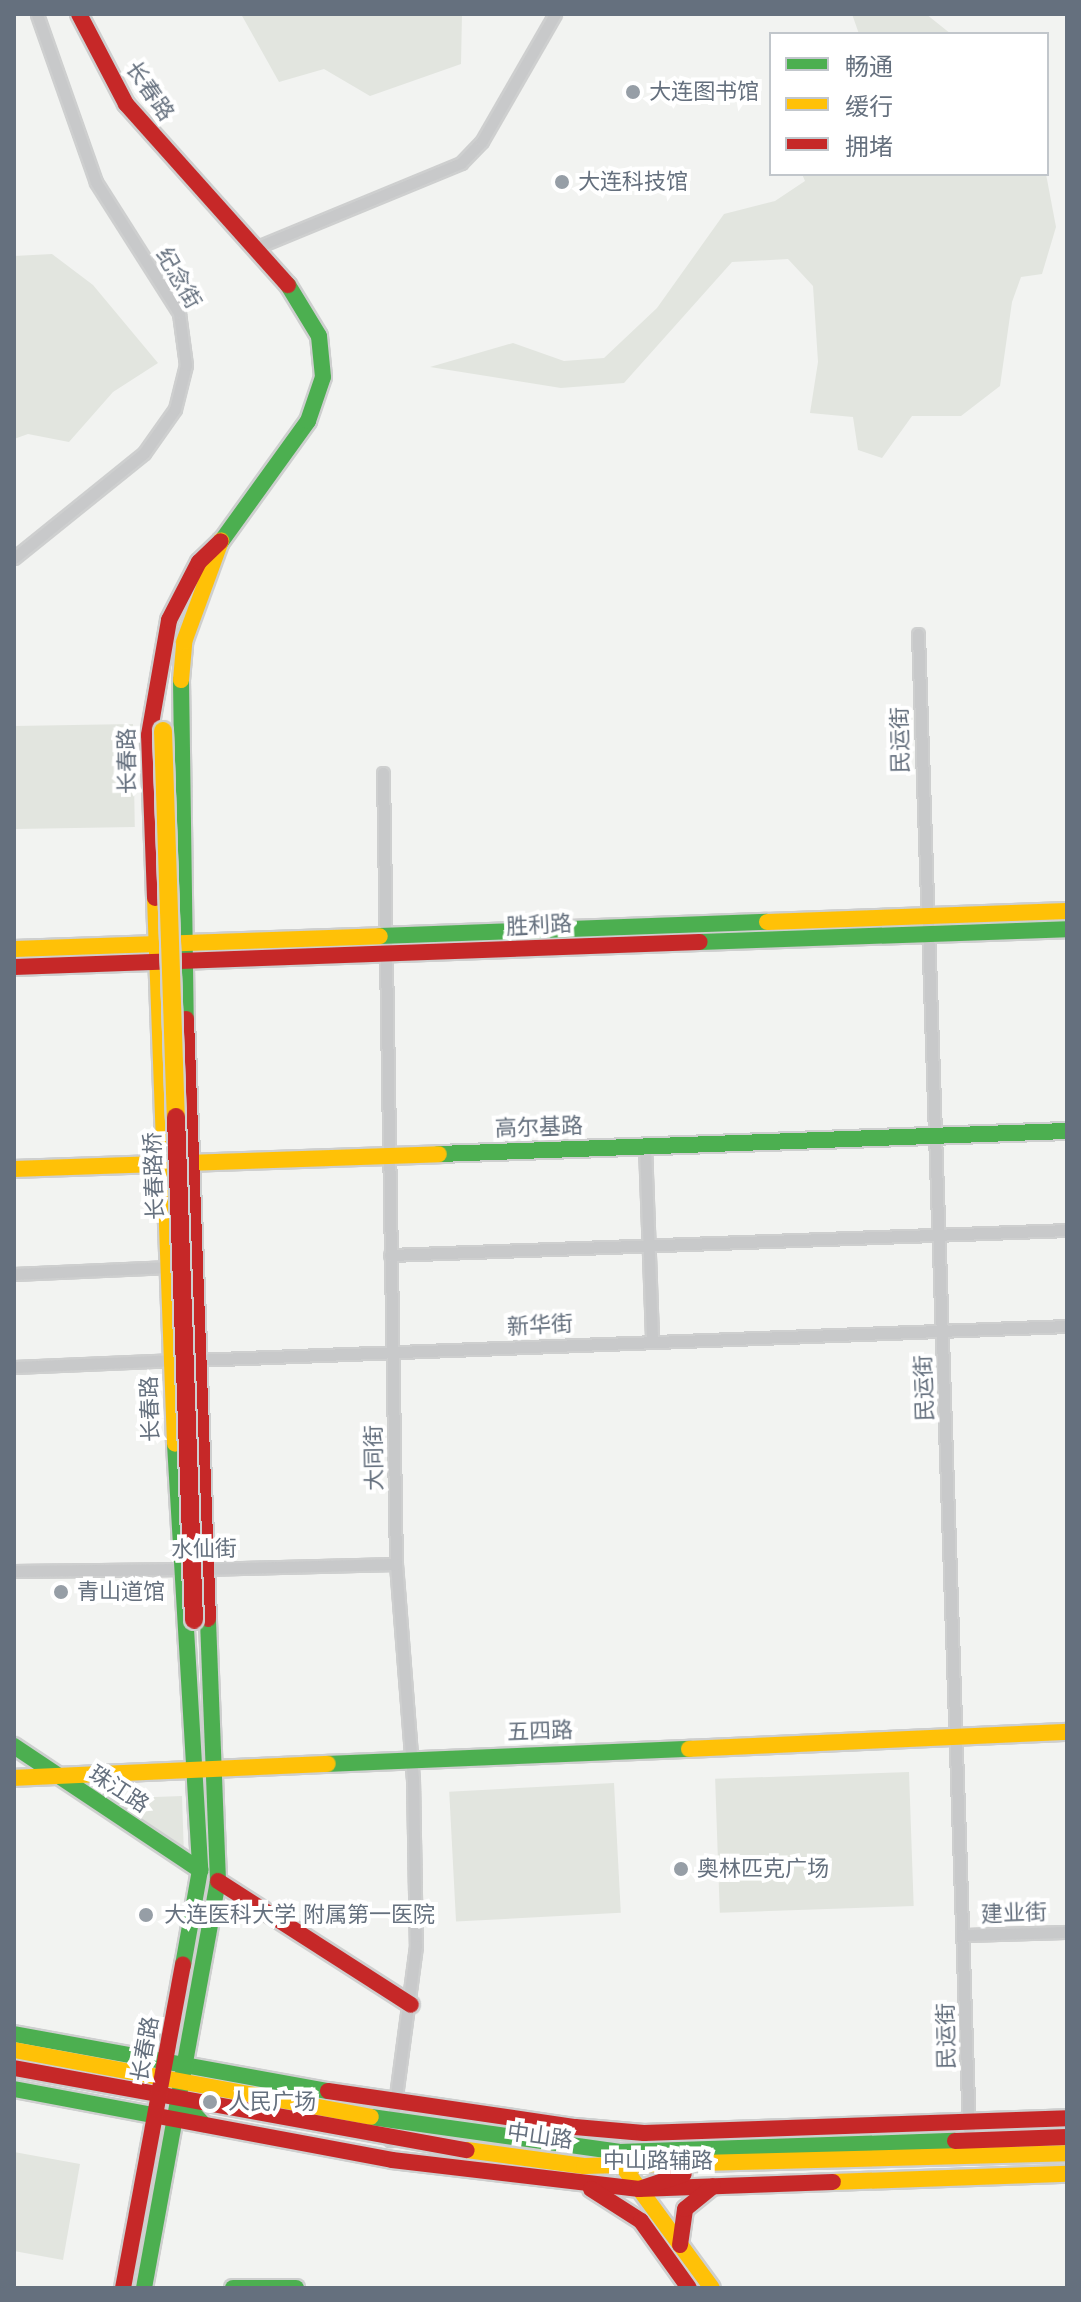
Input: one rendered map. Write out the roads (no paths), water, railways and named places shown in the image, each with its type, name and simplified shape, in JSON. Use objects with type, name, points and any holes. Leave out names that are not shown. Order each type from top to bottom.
[{"type":"main road","name":"长春路","points":[[79,14],[126,104],[255,248],[314,320],[323,377],[308,421],[221,541],[183,587],[154,672],[149,735],[172,1361],[180,1569],[200,1870],[158,2116],[123,2288]]},
{"type":"main road","name":"长春路","points":[[163,731],[174,641],[221,541]]},
{"type":"main road","name":"长春路","points":[[144,2288],[178,2120],[218,1881],[189,1163],[176,676],[221,541]]},
{"type":"main road","name":"长春路桥","points":[[163,731],[194,1620]]},
{"type":"main road","name":"胜利路","points":[[184,952],[382,956],[925,925],[1067,911]]},
{"type":"main road","name":"胜利路","points":[[14,967],[382,936],[925,925],[1067,929]]},
{"type":"main road","name":"胜利路","points":[[14,949],[158,953]]},
{"type":"main road","name":"高尔基路","points":[[14,1169],[1067,1131]]},
{"type":"main road","points":[[194,1620],[209,1680]]},
{"type":"main road","points":[[187,1681],[194,1620]]},
{"type":"main road","name":"五四路","points":[[14,1778],[1067,1732]]},
{"type":"main road","name":"珠江路","points":[[14,1746],[200,1870]]},
{"type":"main road","points":[[218,1881],[411,2005]]},
{"type":"main road","points":[[14,2034],[164,2079]]},
{"type":"main road","name":"中山路","points":[[14,2050],[184,2083],[394,2112],[612,2151],[1067,2137]]},
{"type":"main road","name":"中山路","points":[[14,2068],[164,2079]]},
{"type":"main road","points":[[203,2124],[184,2083],[212,2070],[394,2112]]},
{"type":"main road","name":"中山路","points":[[184,2083],[390,2140],[624,2168],[1067,2153]]},
{"type":"main road","name":"中山路辅路","points":[[14,2089],[178,2120],[574,2184],[639,2189],[1067,2174]]},
{"type":"main road","name":"中山路辅路","points":[[394,2112],[644,2133],[1067,2118]]},
{"type":"main road","points":[[575,2127],[612,2151],[712,2288]]},
{"type":"main road","points":[[639,2189],[705,2167]]},
{"type":"main road","points":[[574,2184],[641,2221],[689,2288]]},
{"type":"main road","points":[[680,2245],[685,2209],[713,2186]]},
{"type":"main road","points":[[233,2288],[296,2288]]},
{"type":"street","name":"纪念街","points":[[14,558],[144,453],[175,409],[186,365],[179,313],[96,182],[37,14]]},
{"type":"street","points":[[255,248],[461,163],[482,141],[555,14]]},
{"type":"street","name":"民运街","points":[[918,634],[925,925],[958,1738],[970,2141]]},
{"type":"street","name":"大同街","points":[[383,773],[385,1156],[393,1351],[396,1564],[411,1759],[411,2005],[390,2140]]},
{"type":"street","points":[[645,1146],[652,1340]]},
{"type":"street","points":[[390,1255],[1067,1230]]},
{"type":"street","points":[[14,1274],[170,1267]]},
{"type":"street","name":"新华街","points":[[14,1367],[942,1327],[1067,1326]]},
{"type":"street","name":"水仙街","points":[[14,1571],[396,1564]]},
{"type":"street","name":"建业街","points":[[963,1935],[1067,1932]]},
{"type":"place","name":"大连图书馆","points":[[633,92]]},
{"type":"place","name":"大连科技馆","points":[[562,182]]},
{"type":"place","name":"青山道馆","points":[[61,1592]]},
{"type":"place","name":"奥林匹克广场","points":[[681,1869]]},
{"type":"place","name":"大连医科大学 附属第一医院","points":[[146,1915]]},
{"type":"place","name":"人民广场","points":[[210,2102]]}]
